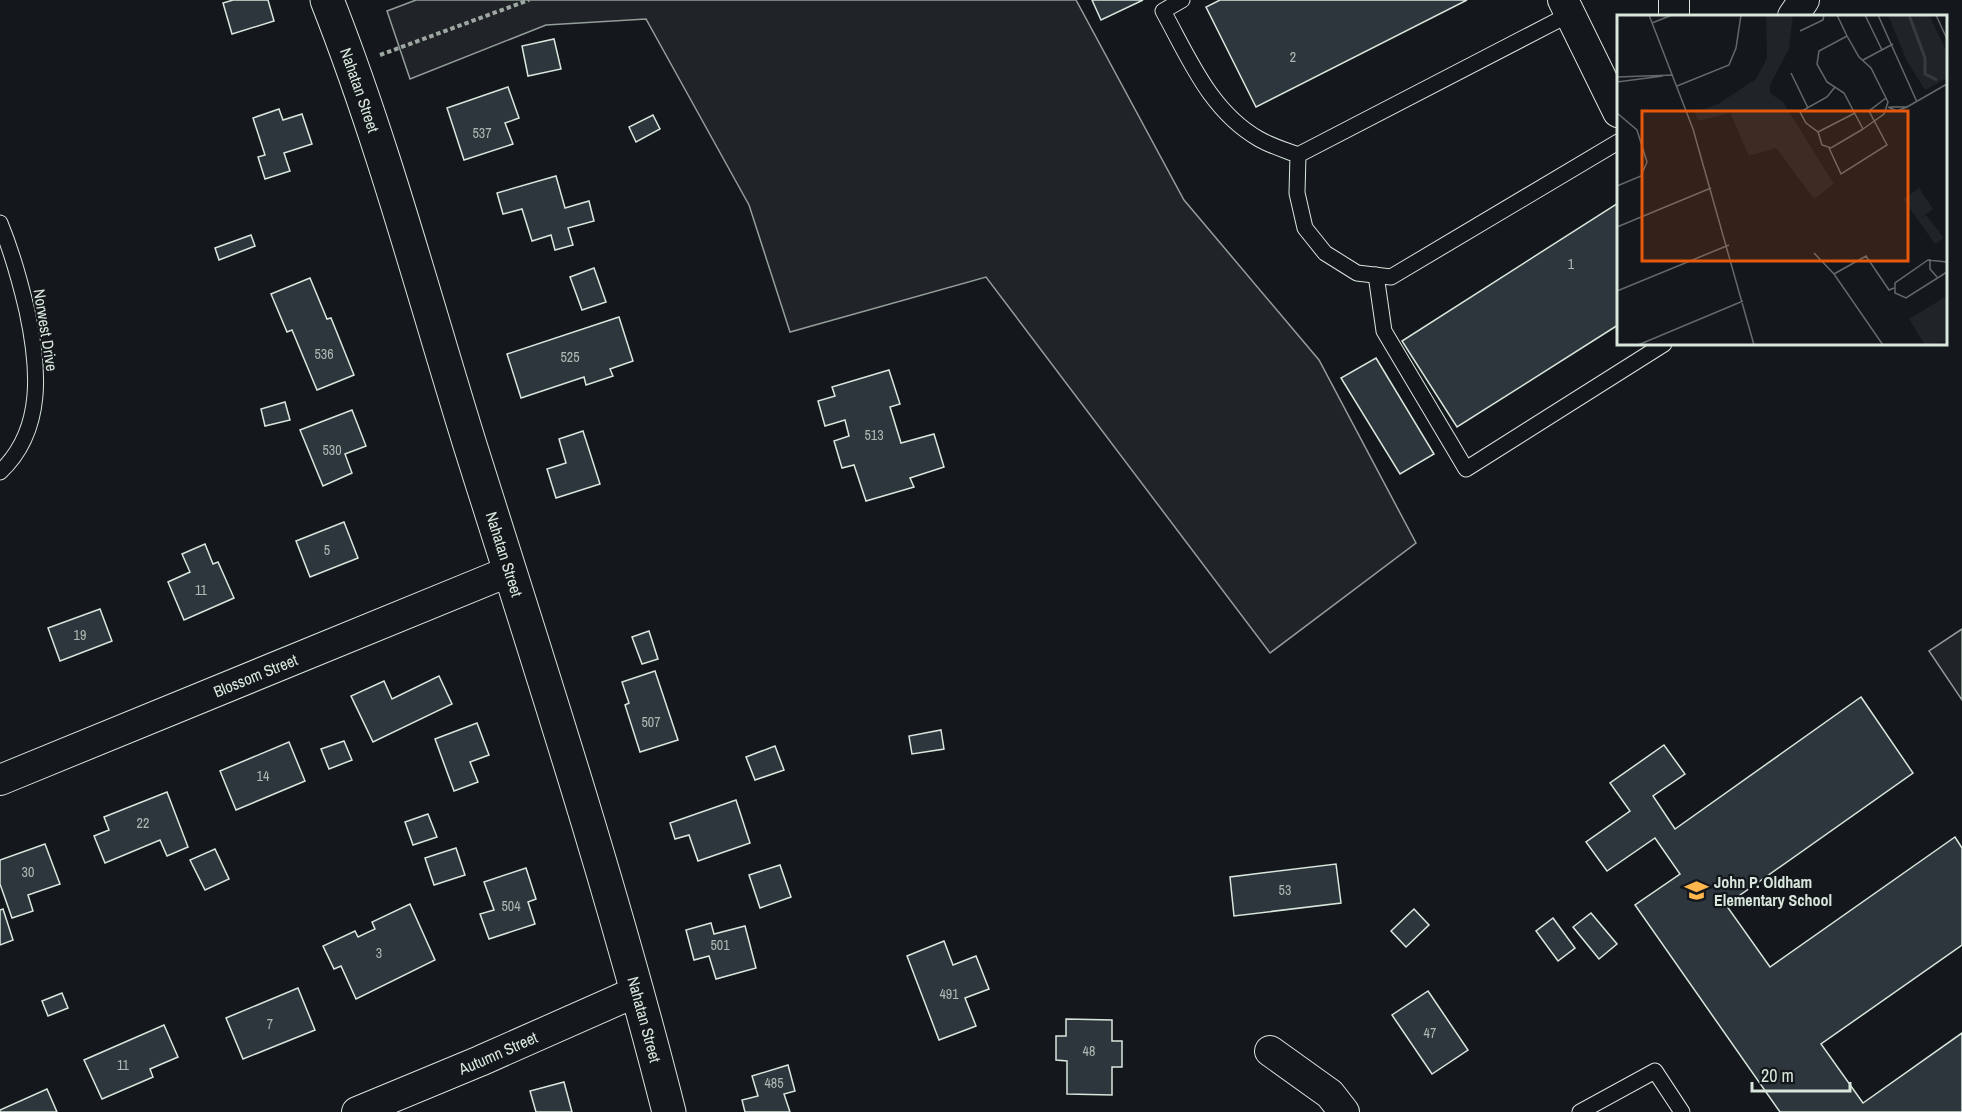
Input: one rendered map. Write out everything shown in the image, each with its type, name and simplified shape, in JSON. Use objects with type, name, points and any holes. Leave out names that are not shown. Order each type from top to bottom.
[{"type":"main road","name":"Nahatan Street","points":[[327,0],[352,65],[378,144],[597,850],[638,991],[669,1112]]},
{"type":"street","points":[[1794,15],[1804,0]]},
{"type":"street","points":[[1566,7],[1617,110]]},
{"type":"street","name":"Blossom Street","points":[[0,780],[510,571]]},
{"type":"street","name":"Autumn Street","points":[[357,1112],[480,1062],[638,991]]},
{"type":"street","points":[[1270,1051],[1330,1094],[1344,1112]]},
{"type":"lane","points":[[1182,0],[1163,11],[1207,91],[1238,124],[1260,140],[1298,155]]},
{"type":"lane","points":[[1298,155],[1566,7]]},
{"type":"lane","points":[[1298,155],[1297,193],[1305,228],[1325,253],[1357,273],[1391,277],[1617,143]]},
{"type":"lane","name":"Norwest Drive","points":[[0,223],[22,291],[35,358],[36,380],[31,423],[23,443],[10,463],[0,472]]},
{"type":"lane","points":[[1376,275],[1384,331],[1466,469],[1662,345]]},
{"type":"lane","points":[[1580,1112],[1655,1071],[1682,1112]]},
{"type":"path","points":[[352,65],[529,0]]},
{"type":"shaded area","points":[[416,0],[1076,0],[1184,200],[1319,360],[1416,543],[1270,653],[986,277],[790,332],[749,205],[646,19],[546,25],[410,79],[387,11]]},
{"type":"shaded area","points":[[1962,629],[1962,700],[1929,651]]},
{"type":"building","points":[[233,0],[268,0],[274,21],[232,34],[223,3]]},
{"type":"building","points":[[1092,0],[1143,0],[1101,20]]},
{"type":"building","points":[[1220,0],[1467,0],[1256,107],[1206,7]]},
{"type":"building","points":[[554,39],[561,69],[528,76],[522,46]]},
{"type":"building","points":[[508,87],[519,118],[505,123],[513,144],[464,160],[447,108]]},
{"type":"building","points":[[279,109],[283,120],[302,114],[312,144],[284,153],[290,171],[265,179],[258,157],[265,155],[253,118]]},
{"type":"building","points":[[653,115],[660,129],[636,142],[629,127]]},
{"type":"building","points":[[556,176],[565,208],[589,201],[594,221],[568,228],[573,245],[555,250],[551,235],[532,241],[522,209],[503,214],[497,193]]},
{"type":"building","points":[[1617,204],[1617,326],[1457,427],[1402,341]]},
{"type":"building","points":[[251,235],[255,246],[219,260],[215,248]]},
{"type":"building","points":[[594,268],[606,302],[582,310],[570,277]]},
{"type":"building","points":[[310,278],[327,319],[331,318],[354,375],[317,390],[292,330],[287,332],[271,294]]},
{"type":"building","points":[[619,317],[633,361],[610,369],[613,376],[586,385],[584,377],[521,398],[507,354]]},
{"type":"building","points":[[1376,358],[1434,454],[1400,474],[1341,378]]},
{"type":"building","points":[[889,370],[900,404],[890,407],[901,443],[934,434],[944,467],[910,478],[914,487],[866,501],[854,465],[842,468],[834,441],[849,436],[845,420],[825,426],[818,401],[835,396],[832,387]]},
{"type":"building","points":[[285,402],[290,420],[265,426],[261,409]]},
{"type":"building","points":[[352,410],[366,446],[345,454],[352,473],[323,486],[300,430]]},
{"type":"building","points":[[583,431],[600,484],[556,498],[547,469],[566,463],[559,439]]},
{"type":"building","points":[[344,522],[358,558],[310,577],[296,541]]},
{"type":"building","points":[[205,544],[213,564],[218,562],[234,598],[184,620],[168,582],[190,572],[182,554]]},
{"type":"building","points":[[100,609],[112,641],[60,661],[48,628]]},
{"type":"building","points":[[649,631],[658,659],[642,664],[632,637]]},
{"type":"building","points":[[655,671],[678,740],[640,752],[625,705],[629,703],[622,682]]},
{"type":"building","points":[[439,676],[452,704],[373,742],[351,696],[384,681],[392,699]]},
{"type":"building","points":[[1861,697],[1913,773],[1726,905],[1770,967],[1955,837],[1962,848],[1962,945],[1821,1044],[1863,1103],[1962,1033],[1962,1112],[1780,1112],[1635,905],[1680,874],[1655,838],[1607,871],[1586,842],[1630,811],[1610,783],[1664,745],[1685,774],[1653,796],[1675,829]]},
{"type":"building","points":[[477,723],[489,755],[470,762],[478,782],[454,791],[435,739]]},
{"type":"building","points":[[941,730],[944,749],[912,754],[909,736]]},
{"type":"building","points":[[344,741],[352,760],[329,769],[321,749]]},
{"type":"building","points":[[289,742],[305,781],[236,810],[220,771]]},
{"type":"building","points":[[775,746],[784,770],[755,780],[746,757]]},
{"type":"building","points":[[167,792],[188,847],[167,856],[160,840],[105,863],[94,836],[109,830],[104,817]]},
{"type":"building","points":[[736,800],[750,843],[698,861],[689,835],[675,839],[670,823]]},
{"type":"building","points":[[428,814],[437,837],[413,845],[405,822]]},
{"type":"building","points":[[45,844],[60,884],[28,895],[33,911],[12,918],[0,884],[0,860]]},
{"type":"building","points":[[456,848],[465,875],[434,885],[425,858]]},
{"type":"building","points":[[215,849],[229,879],[205,890],[190,860]]},
{"type":"building","points":[[1336,864],[1341,903],[1234,916],[1230,877]]},
{"type":"building","points":[[780,865],[791,897],[760,908],[749,875]]},
{"type":"building","points":[[526,868],[536,899],[528,902],[535,924],[489,939],[480,914],[494,910],[484,882]]},
{"type":"building","points":[[410,904],[435,960],[356,999],[341,966],[334,969],[323,946],[355,931],[358,937],[375,929],[372,922]]},
{"type":"building","points":[[3,909],[13,940],[0,945],[0,910]]},
{"type":"building","points":[[1414,909],[1429,925],[1406,947],[1391,931]]},
{"type":"building","points":[[1591,913],[1617,944],[1599,959],[1573,927]]},
{"type":"building","points":[[1553,918],[1575,948],[1558,961],[1536,931]]},
{"type":"building","points":[[711,923],[714,934],[745,926],[756,968],[716,979],[709,956],[694,960],[686,930]]},
{"type":"building","points":[[944,941],[953,965],[976,956],[989,989],[965,998],[976,1026],[939,1040],[907,956]]},
{"type":"building","points":[[298,988],[315,1030],[243,1059],[226,1018]]},
{"type":"building","points":[[1428,991],[1468,1050],[1432,1074],[1392,1015]]},
{"type":"building","points":[[62,993],[68,1008],[48,1016],[42,1001]]},
{"type":"building","points":[[1066,1019],[1112,1020],[1112,1041],[1122,1041],[1122,1067],[1112,1067],[1112,1095],[1067,1094],[1067,1061],[1056,1060],[1056,1036],[1066,1036]]},
{"type":"building","points":[[164,1025],[178,1057],[150,1069],[153,1077],[102,1099],[84,1060]]},
{"type":"building","points":[[788,1065],[795,1091],[784,1094],[790,1112],[745,1112],[742,1100],[758,1096],[752,1076]]},
{"type":"building","points":[[564,1082],[572,1112],[536,1112],[530,1091]]},
{"type":"building","points":[[47,1089],[57,1112],[0,1112],[0,1110]]},
{"type":"place","name":"John P. Oldham Elementary School","points":[[1696,891]]}]
